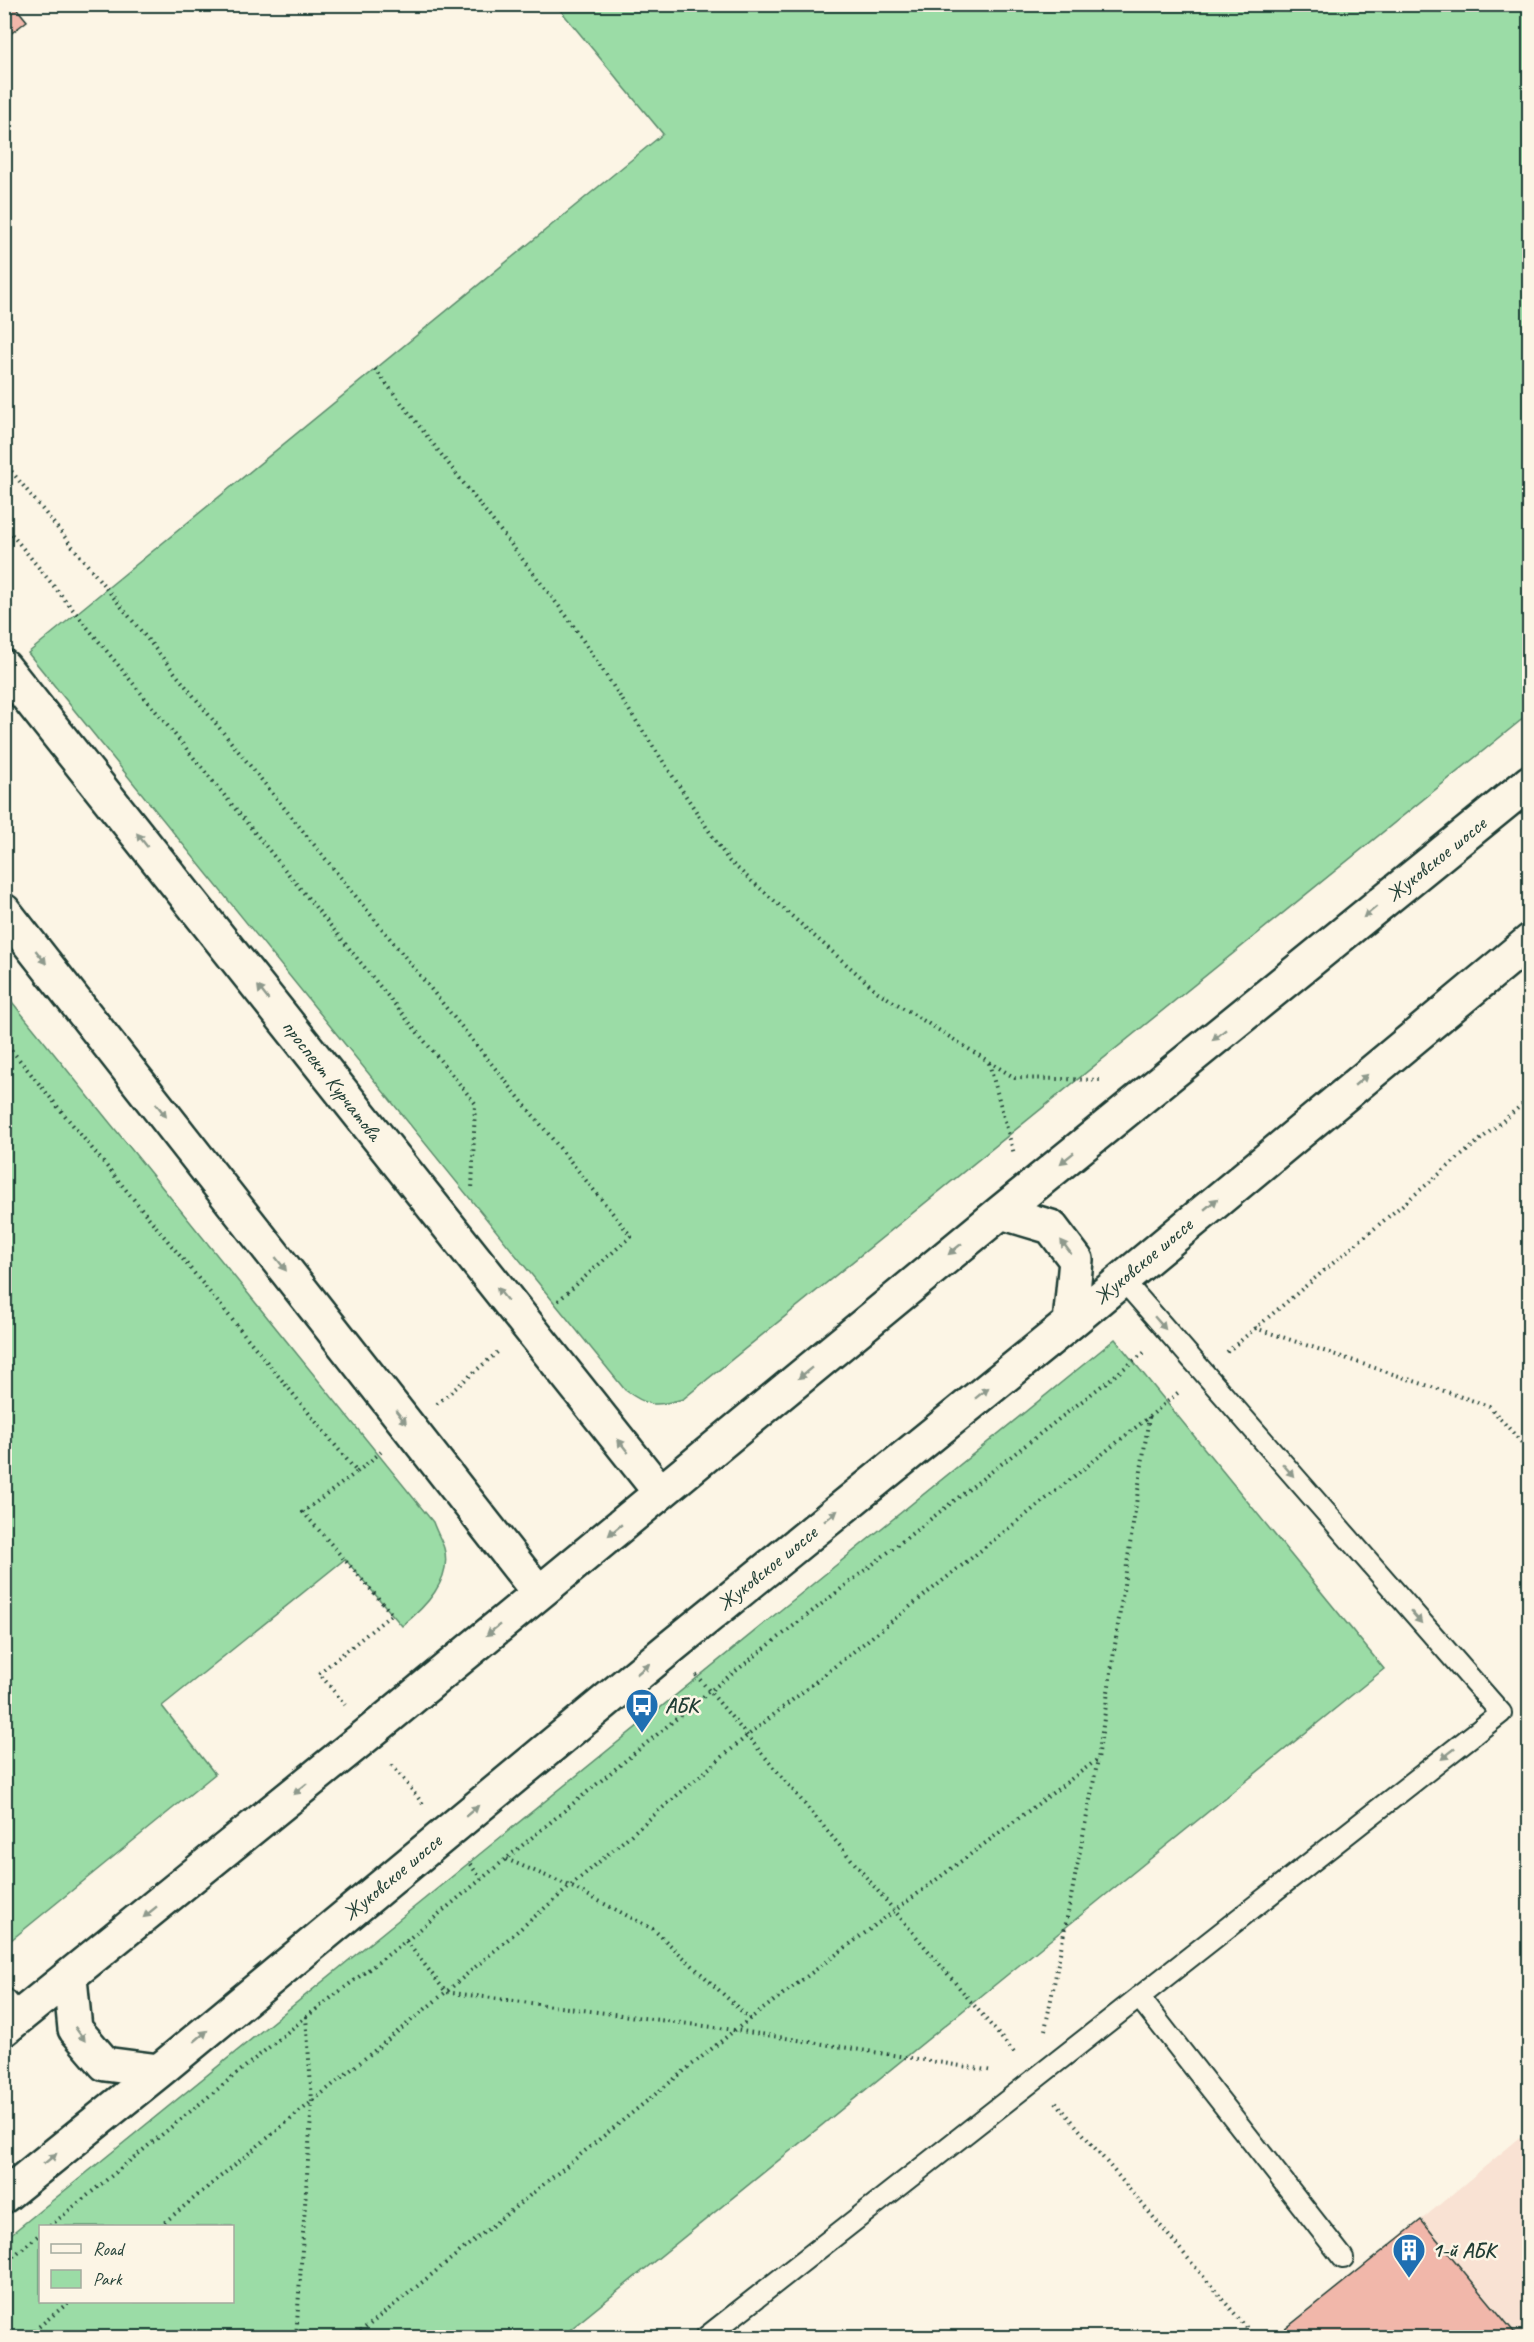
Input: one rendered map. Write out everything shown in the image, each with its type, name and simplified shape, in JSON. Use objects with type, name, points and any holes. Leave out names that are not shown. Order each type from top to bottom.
[{"type":"main road","name":"проспект Курчатова","points":[[4,666],[660,1492]]},
{"type":"main road","name":"Жуковское шоссе","points":[[10,2014],[70,1978],[1013,1202],[1530,782]]},
{"type":"main road","points":[[4,911],[539,1593]]},
{"type":"main road","name":"Жуковское шоссе","points":[[4,2196],[159,2071],[672,1646],[1070,1323],[1530,940]]},
{"type":"main road","points":[[1013,1202],[1051,1227],[1076,1260],[1070,1323]]},
{"type":"main road","points":[[70,1978],[75,2029],[105,2064],[159,2071]]},
{"type":"lane","points":[[705,2337],[1501,1713],[1122,1279]]},
{"type":"lane","points":[[1139,1997],[1343,2258]]},
{"type":"path","points":[[375,369],[568,618],[729,861],[878,992],[1015,1078],[1162,1080]]},
{"type":"path","points":[[4,462],[631,1236],[410,1429],[303,1512],[392,1614],[319,1673],[368,1734]]},
{"type":"path","points":[[4,525],[475,1103],[471,1195]]},
{"type":"path","points":[[4,1041],[357,1472]]},
{"type":"path","points":[[989,1062],[1013,1202]]},
{"type":"path","points":[[161,2225],[446,1992],[747,1736],[1149,1417],[1530,1098]]},
{"type":"path","points":[[1255,1328],[1489,1406],[1530,1452]]},
{"type":"path","points":[[51,2225],[306,2017],[406,1941],[710,1691],[1169,1333]]},
{"type":"path","points":[[1036,2078],[1098,1759],[1149,1417]]},
{"type":"path","points":[[672,1646],[1251,2333]]},
{"type":"path","points":[[353,2337],[735,2030],[1098,1759]]},
{"type":"path","points":[[507,1858],[570,1886],[653,1929],[750,2019]]},
{"type":"path","points":[[406,1941],[446,1992],[735,2030],[1036,2078]]},
{"type":"path","points":[[296,2337],[312,2101],[306,2017]]},
{"type":"path","points":[[4,2264],[39,2235]]},
{"type":"path","points":[[25,2337],[67,2303]]},
{"type":"shaded area","points":[[1529,2130],[1529,2337],[1274,2338],[1421,2220]]},
{"type":"green space","points":[[556,5],[1529,5],[1529,710],[1520,721],[683,1399],[658,1404],[640,1400],[625,1390],[28,653],[663,134]]},
{"type":"green space","points":[[4,992],[433,1522],[444,1548],[446,1560],[435,1592],[402,1626],[345,1559],[162,1706],[215,1774],[5,1945]]},
{"type":"green space","points":[[1115,1339],[1384,1669],[561,2337],[5,2337],[5,2239]]},
{"type":"building","points":[[4,4],[13,4],[27,21],[4,39]]},
{"type":"building","name":"1-й АБК","points":[[1421,2220],[1519,2338],[1274,2338]]},
{"type":"place","name":"АБК","points":[[642,1734]]},
{"type":"place","name":"1-й АБК","points":[[1409,2279]]}]
